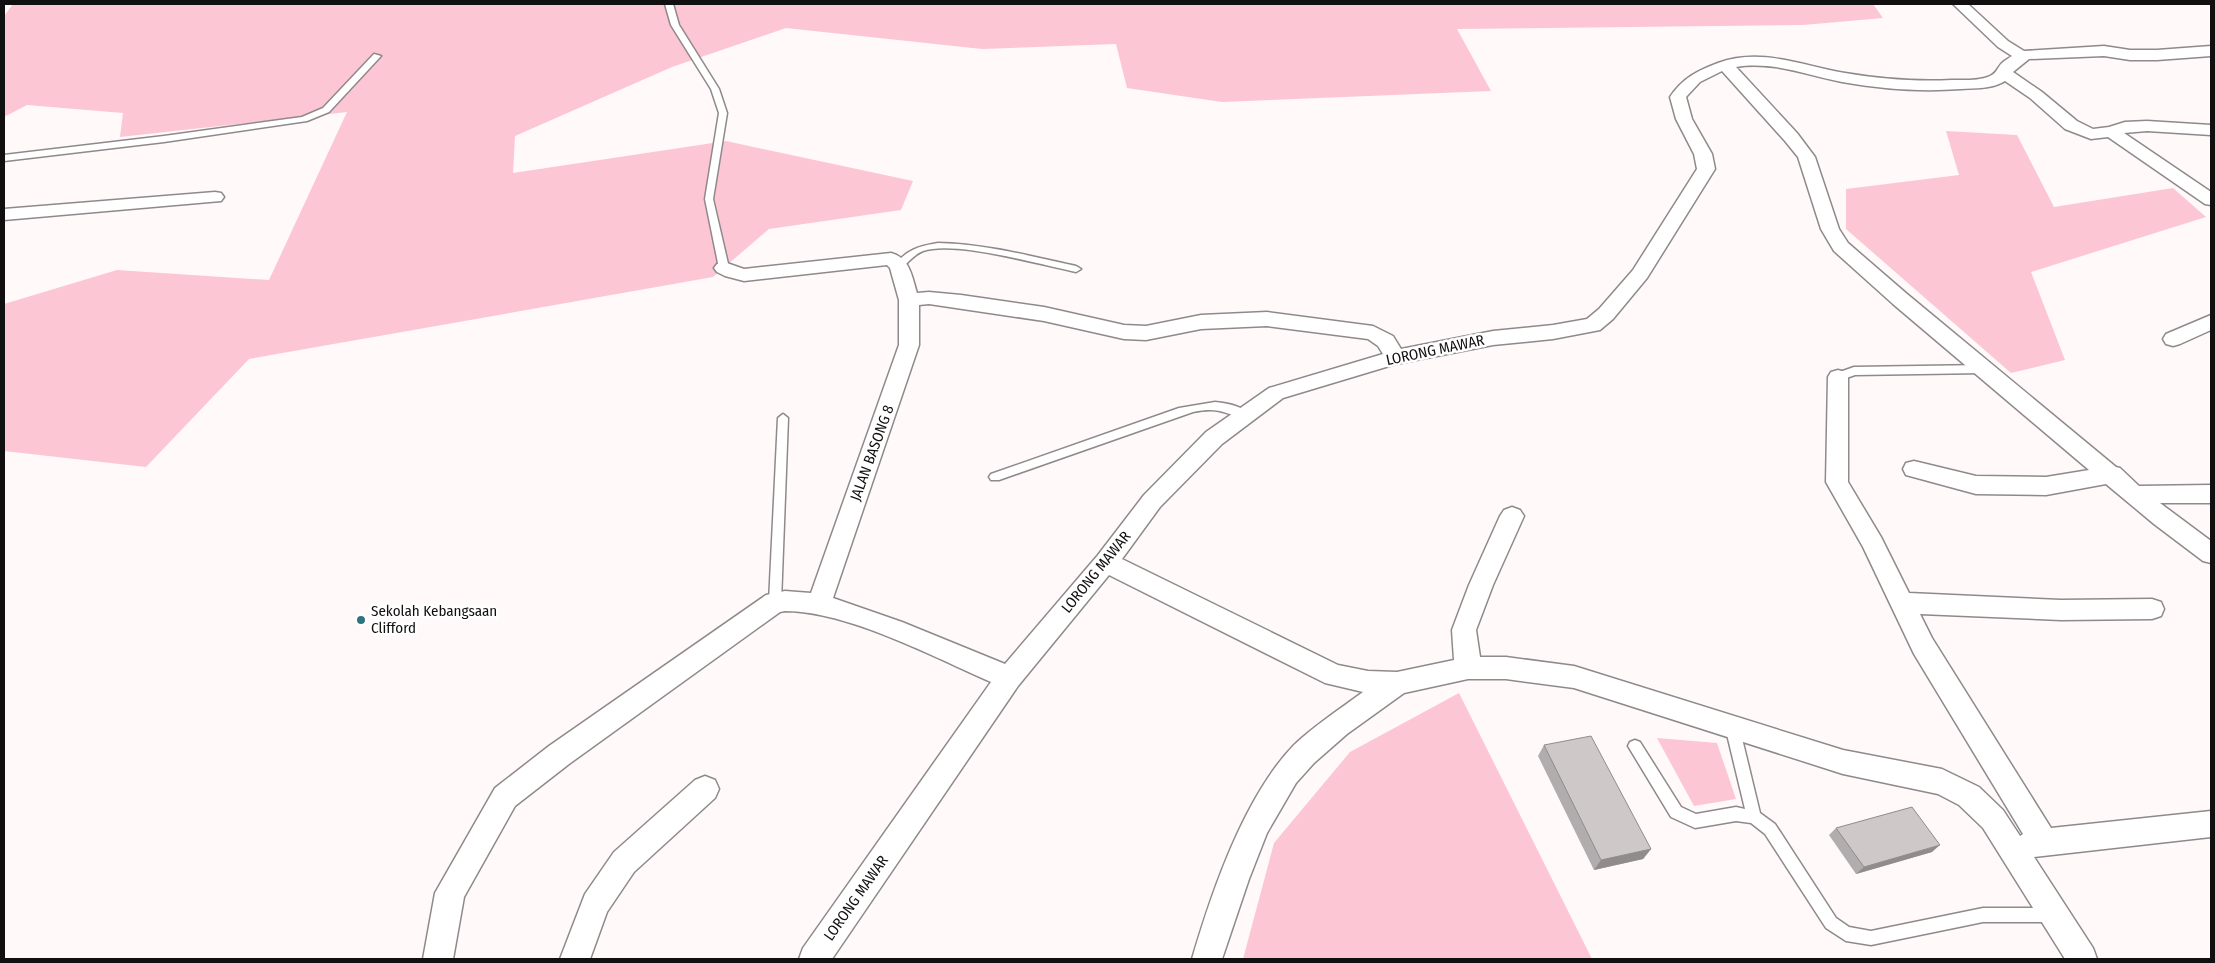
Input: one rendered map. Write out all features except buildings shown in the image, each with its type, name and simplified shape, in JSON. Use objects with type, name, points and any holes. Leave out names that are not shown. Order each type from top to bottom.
[{"type":"street","points":[[1960,4],[2003,44],[2022,56]]},
{"type":"street","points":[[2211,51],[2139,55],[2104,51],[2022,56],[2008,66],[1999,80],[1980,84],[1923,86],[1884,83],[1832,75],[1781,62],[1737,61],[1724,65],[1791,137],[1806,157],[1830,230],[1841,247],[1984,369],[2136,494],[2162,518],[2211,554]]},
{"type":"street","name":"LORONG MAWAR","points":[[814,959],[1009,678],[1106,562],[1152,501],[1214,438],[1276,393],[1396,357],[1493,338],[1552,332],[1593,325],[1606,314],[1640,274],[1706,169],[1703,154],[1684,118],[1678,97],[1684,87],[1699,74],[1724,65]]},
{"type":"street","points":[[2005,73],[2036,95],[2077,129],[2091,134],[2111,132],[2126,127],[2147,126],[2211,130]]},
{"type":"street","points":[[2111,132],[2211,200]]},
{"type":"street","points":[[4,215],[216,197]]},
{"type":"street","points":[[724,268],[744,275],[891,259],[899,266]]},
{"type":"street","name":"JALAN BASONG 8","points":[[819,604],[909,345],[909,300],[899,266]]},
{"type":"street","points":[[909,300],[929,298],[961,301],[1044,314],[1124,332],[1146,333],[1201,322],[1267,319],[1373,333],[1386,341],[1396,357]]},
{"type":"street","points":[[2173,339],[2211,322]]},
{"type":"street","points":[[1838,377],[1836,482],[1872,544],[1923,646],[2044,843]]},
{"type":"street","points":[[1914,469],[1976,485],[2046,486],[2112,474]]},
{"type":"street","points":[[2136,494],[2211,494]]},
{"type":"street","points":[[1468,668],[1464,630],[1512,516]]},
{"type":"street","points":[[1106,562],[1334,675],[1368,682],[1398,683],[1468,668],[1506,668],[1574,677],[1843,762],[1942,782],[1969,796],[1993,819],[2082,959]]},
{"type":"street","points":[[438,959],[450,893],[505,797],[559,755],[726,634],[775,602],[790,600],[819,604],[887,626],[1009,678]]},
{"type":"street","points":[[1901,603],[2061,610],[2152,609]]},
{"type":"street","points":[[1207,959],[1236,871],[1270,799],[1302,756],[1336,725],[1398,683]]},
{"type":"street","points":[[575,959],[595,904],[624,862],[705,789]]},
{"type":"street","points":[[2011,846],[2211,824]]},
{"type":"lane","points":[[669,4],[675,25],[715,88],[723,113],[709,199],[724,268]]},
{"type":"lane","points":[[4,158],[164,139],[304,119],[326,110],[377,56]]},
{"type":"lane","points":[[899,266],[910,254],[922,248],[940,246],[967,248],[1076,269]]},
{"type":"lane","points":[[1838,377],[1854,371],[1984,369]]},
{"type":"lane","points":[[995,477],[1198,407],[1226,405],[1245,415]]},
{"type":"lane","points":[[775,602],[782,418]]},
{"type":"lane","points":[[1732,726],[1754,817]]},
{"type":"lane","points":[[1635,746],[1676,812],[1695,821],[1736,814],[1754,817],[1770,829],[1832,923],[1846,934],[1871,938],[1983,915],[2054,915]]},
{"type":"shaded area","points":[[13,4],[1873,4],[1883,18],[1803,25],[1457,29],[1491,91],[1222,102],[1127,88],[1116,44],[982,49],[786,28],[672,67],[515,136],[513,173],[726,141],[913,181],[901,210],[769,229],[713,277],[249,359],[146,467],[4,451],[4,304],[117,270],[269,280],[347,112],[120,137],[123,113],[27,105],[4,117],[4,16]]},
{"type":"shaded area","points":[[1946,131],[2017,135],[2054,207],[2173,188],[2206,217],[2031,272],[2065,360],[2011,373],[1846,229],[1846,189],[1959,175]]},
{"type":"shaded area","points":[[1459,693],[1592,959],[1243,959],[1274,843],[1350,752]]},
{"type":"shaded area","points":[[1657,738],[1717,743],[1736,799],[1694,806]]},
{"type":"place","name":"Sekolah Kebangsaan Clifford","points":[[361,620]]}]
